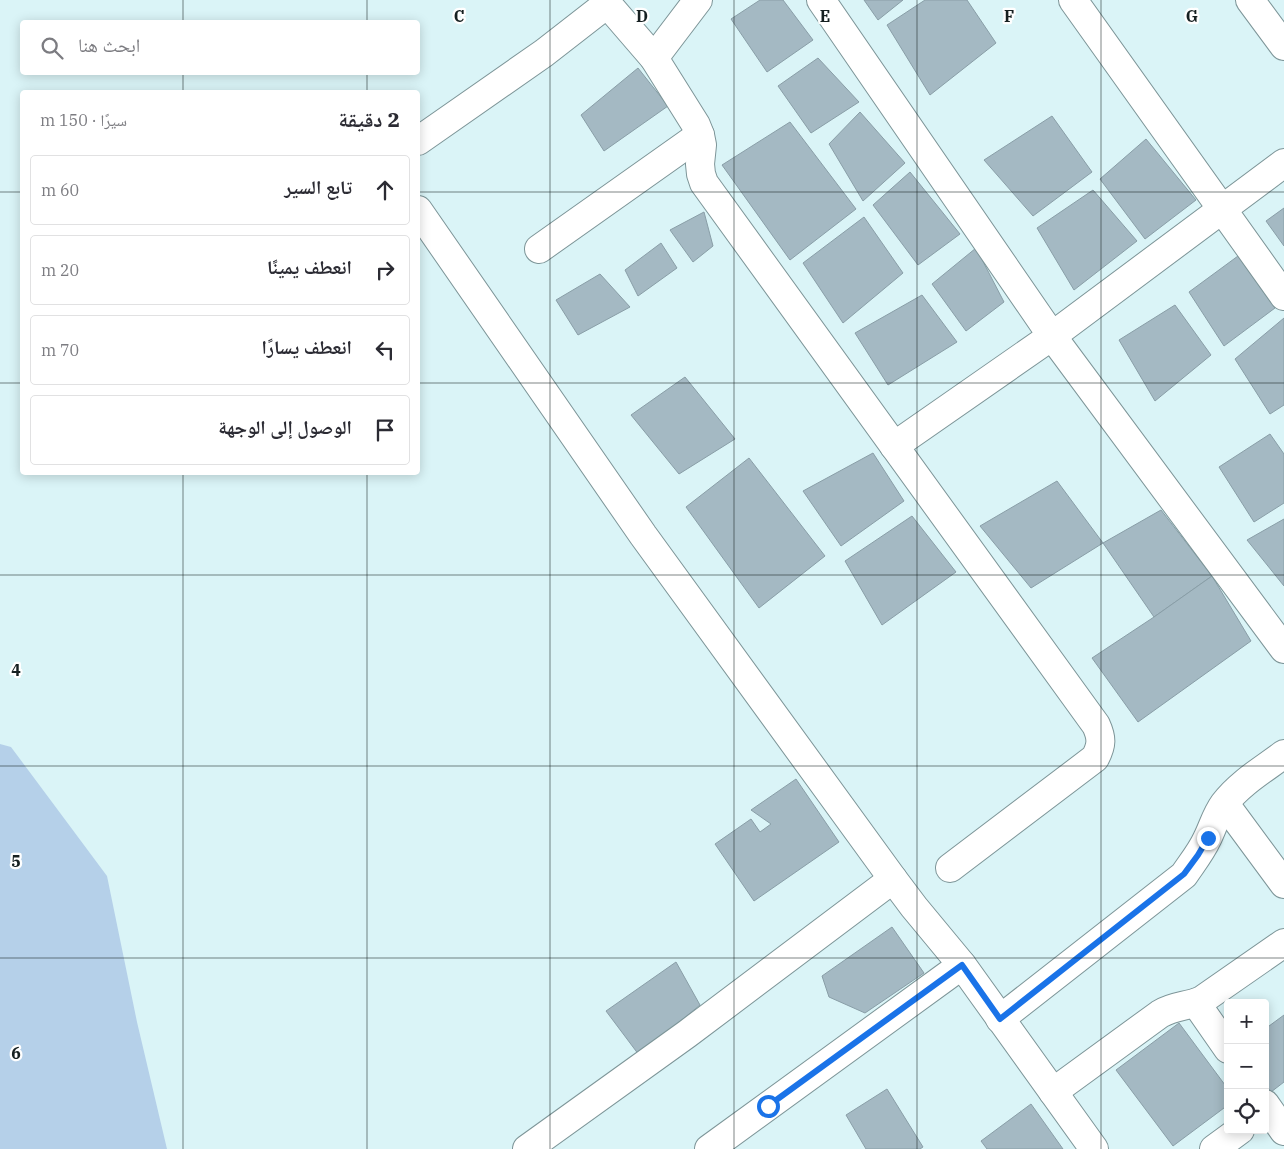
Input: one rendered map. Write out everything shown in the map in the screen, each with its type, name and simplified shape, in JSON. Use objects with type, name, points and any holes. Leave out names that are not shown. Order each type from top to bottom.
[{"type":"street","points":[[654,58],[698,0]]},
{"type":"street","points":[[821,0],[1052,336],[1284,649]]},
{"type":"street","points":[[1073,0],[1284,296]]},
{"type":"street","points":[[1250,0],[1284,46]]},
{"type":"street","points":[[420,140],[544,52],[606,2],[654,58],[696,125],[702,145],[700,164],[704,183],[1096,725],[1101,736],[1100,748],[1095,758],[950,868]]},
{"type":"street","points":[[539,248],[700,135]]},
{"type":"street","points":[[894,446],[1052,336],[1284,163]]},
{"type":"street","points":[[420,213],[643,535],[893,880],[962,965],[1094,1149]]},
{"type":"street","points":[[1000,1019],[1184,874],[1208,838],[1224,804],[1240,788],[1284,754]]},
{"type":"street","points":[[1224,804],[1284,884]]},
{"type":"street","points":[[527,1149],[687,1034],[893,880]]},
{"type":"street","points":[[1053,1092],[1160,1014],[1174,1007],[1202,1000],[1284,943]]},
{"type":"street","points":[[720,1146],[962,965]]},
{"type":"street","points":[[1196,1003],[1225,1044]]},
{"type":"street","points":[[1214,1149],[1235,1134]]},
{"type":"water","points":[[0,744],[11,747],[107,876],[137,1022],[167,1149],[0,1149]]},
{"type":"building","points":[[760,0],[783,0],[813,40],[767,72],[731,19]]},
{"type":"building","points":[[864,0],[903,0],[878,20]]},
{"type":"building","points":[[925,0],[967,0],[996,43],[930,95],[887,25]]},
{"type":"building","points":[[818,58],[859,102],[811,133],[778,86]]},
{"type":"building","points":[[638,68],[668,106],[604,151],[581,115]]},
{"type":"building","points":[[860,112],[905,163],[863,201],[829,144]]},
{"type":"building","points":[[1052,116],[1092,172],[1033,216],[984,160]]},
{"type":"building","points":[[790,122],[856,209],[790,260],[722,165]]},
{"type":"building","points":[[1146,139],[1196,200],[1145,239],[1100,179]]},
{"type":"building","points":[[910,172],[960,234],[918,265],[873,205]]},
{"type":"building","points":[[1093,190],[1137,241],[1074,290],[1037,228]]},
{"type":"building","points":[[1284,208],[1284,246],[1266,221]]},
{"type":"building","points":[[704,212],[713,246],[693,262],[670,230]]},
{"type":"building","points":[[864,217],[903,273],[843,323],[803,263]]},
{"type":"building","points":[[661,243],[677,268],[638,296],[625,270]]},
{"type":"building","points":[[976,248],[1004,302],[966,331],[932,284]]},
{"type":"building","points":[[1238,256],[1275,308],[1224,346],[1189,292]]},
{"type":"building","points":[[600,274],[630,307],[578,335],[556,300]]},
{"type":"building","points":[[922,295],[957,342],[888,385],[855,333]]},
{"type":"building","points":[[1175,305],[1211,355],[1155,401],[1119,340]]},
{"type":"building","points":[[1284,318],[1284,405],[1270,414],[1235,359]]},
{"type":"building","points":[[685,377],[735,439],[679,474],[631,415]]},
{"type":"building","points":[[1270,434],[1284,454],[1284,503],[1254,522],[1219,467]]},
{"type":"building","points":[[873,453],[904,501],[841,546],[803,491]]},
{"type":"building","points":[[749,458],[825,556],[759,608],[686,507]]},
{"type":"building","points":[[1057,481],[1103,543],[1031,588],[980,526]]},
{"type":"building","points":[[1161,510],[1212,576],[1154,617],[1103,543]]},
{"type":"building","points":[[912,516],[956,572],[882,625],[845,561]]},
{"type":"building","points":[[1284,519],[1284,586],[1247,540]]},
{"type":"building","points":[[1212,576],[1251,641],[1138,722],[1092,658]]},
{"type":"building","points":[[796,779],[839,842],[754,901],[715,844],[751,819],[760,832],[771,824],[751,810]]},
{"type":"building","points":[[892,927],[924,973],[865,1013],[829,997],[822,976]]},
{"type":"building","points":[[676,962],[700,1005],[639,1055],[606,1011]]},
{"type":"building","points":[[1284,1015],[1284,1082],[1271,1092],[1269,1089],[1269,1026]]},
{"type":"building","points":[[1179,1023],[1224,1084],[1224,1108],[1173,1146],[1116,1070]]},
{"type":"building","points":[[887,1089],[923,1147],[920,1149],[866,1149],[846,1115]]},
{"type":"building","points":[[1031,1104],[1063,1149],[987,1149],[981,1141]]},
{"type":"route","points":[[768,1106],[962,965],[1000,1019],[1184,874],[1208,838]]}]
